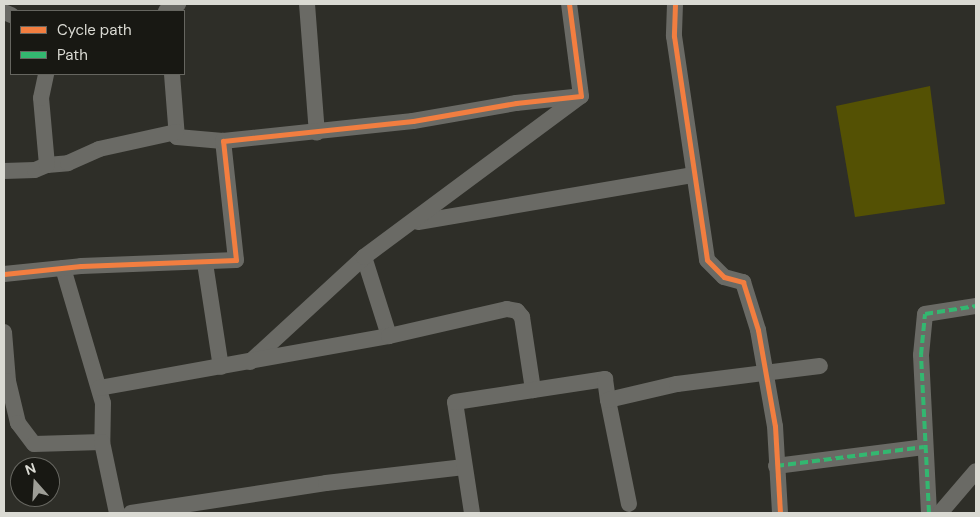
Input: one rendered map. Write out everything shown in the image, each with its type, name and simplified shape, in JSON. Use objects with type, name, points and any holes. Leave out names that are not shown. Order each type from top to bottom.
[{"type":"street","points":[[307,4],[317,133]]},
{"type":"street","points":[[569,4],[581,96]]},
{"type":"street","points":[[675,4],[674,36],[692,175],[707,260],[724,277],[742,282],[758,330],[775,426],[780,513]]},
{"type":"street","points":[[46,75],[41,98],[47,165]]},
{"type":"street","points":[[172,75],[177,137],[223,142],[317,133],[581,96]]},
{"type":"street","points":[[250,362],[364,257],[581,96]]},
{"type":"street","points":[[4,171],[35,170],[47,165],[68,163],[99,149],[176,132]]},
{"type":"street","points":[[4,274],[63,268],[205,263],[236,260],[223,142]]},
{"type":"street","points":[[413,222],[692,175]]},
{"type":"street","points":[[364,257],[389,336]]},
{"type":"street","points":[[205,263],[221,367]]},
{"type":"street","points":[[63,268],[103,403],[102,442],[117,513]]},
{"type":"street","points":[[929,513],[924,447],[921,355],[926,314],[976,306]]},
{"type":"street","points":[[99,388],[389,336],[507,310],[517,311],[522,317],[533,390]]},
{"type":"street","points":[[4,332],[6,381],[18,423],[34,444],[102,442]]},
{"type":"street","points":[[608,400],[677,384],[820,366]]},
{"type":"street","points":[[472,513],[455,402],[605,379],[629,504]]},
{"type":"street","points":[[776,466],[924,447]]},
{"type":"street","points":[[131,513],[326,483],[464,467]]},
{"type":"street","points":[[940,513],[976,471]]},
{"type":"shaded area","points":[[930,86],[945,204],[855,217],[836,106]]},
{"type":"marked path","points":[[929,513],[921,355],[925,314],[976,306]]},
{"type":"marked path","points":[[776,466],[924,447]]},
{"type":"cycle path","points":[[4,274],[81,266],[236,260],[223,141],[413,121],[516,103],[581,96],[569,4]]},
{"type":"cycle path","points":[[675,4],[674,36],[707,260],[724,277],[743,282],[758,330],[775,426],[780,513]]}]
